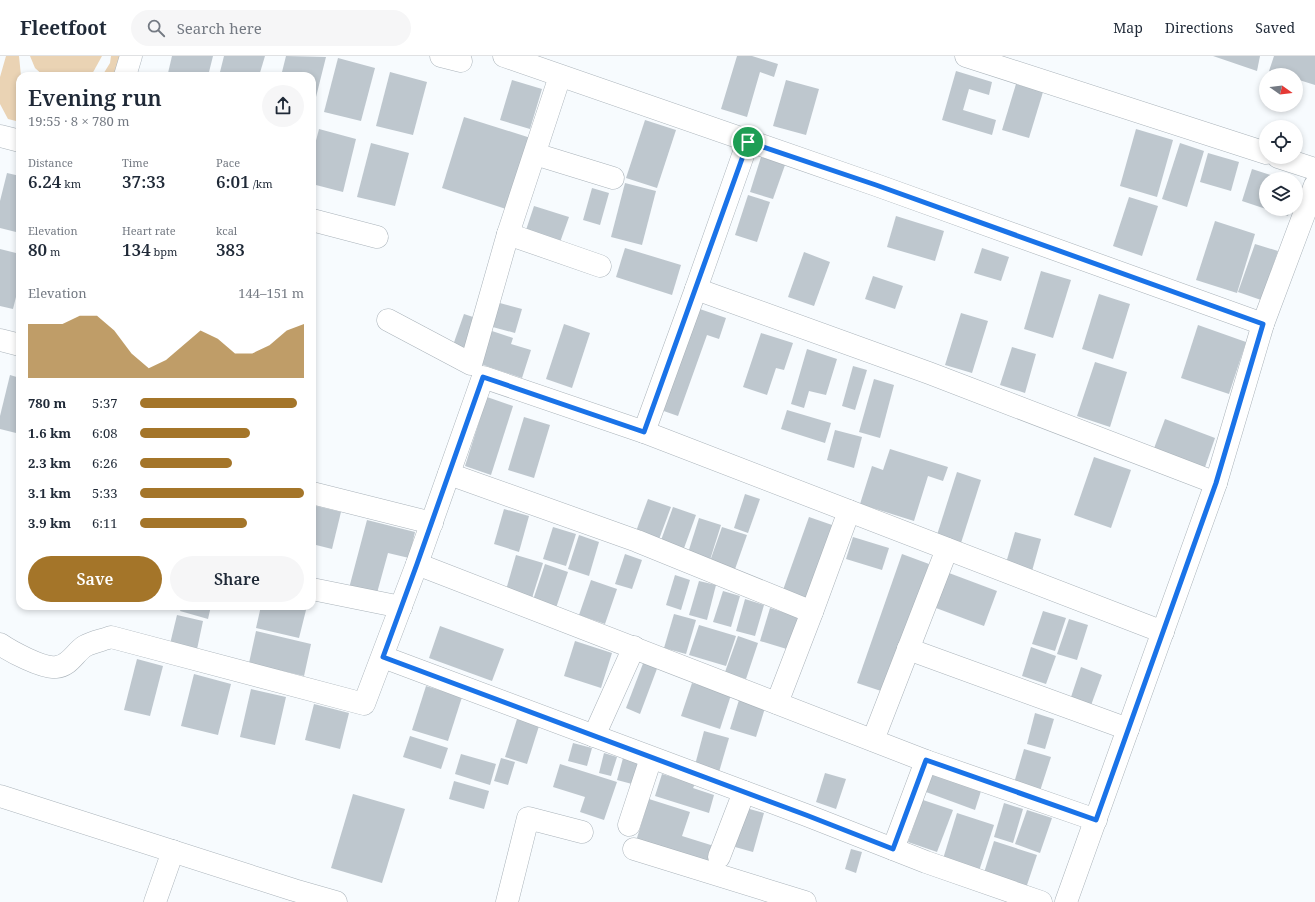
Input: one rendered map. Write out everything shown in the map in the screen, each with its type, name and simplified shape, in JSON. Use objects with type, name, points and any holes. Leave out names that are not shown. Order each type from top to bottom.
[{"type":"street","points":[[126,72],[131,56]]},
{"type":"street","points":[[504,56],[748,142],[876,185],[1263,324]]},
{"type":"street","points":[[966,56],[1259,151]]},
{"type":"street","points":[[0,644],[8,650],[42,665],[56,668],[67,663],[85,646],[111,637],[364,704],[383,657],[449,474],[477,371],[508,234],[560,76]]},
{"type":"street","points":[[0,136],[16,140]]},
{"type":"street","points":[[644,432],[748,142]]},
{"type":"street","points":[[535,154],[613,178]]},
{"type":"street","points":[[1300,164],[1315,169]]},
{"type":"street","points":[[1066,902],[1216,483],[1263,324],[1315,185]]},
{"type":"street","points":[[316,221],[377,237]]},
{"type":"street","points":[[508,234],[600,266]]},
{"type":"street","points":[[696,289],[929,372],[1216,483]]},
{"type":"street","points":[[388,320],[477,371],[644,432],[1163,632]]},
{"type":"street","points":[[0,340],[16,344]]},
{"type":"street","points":[[449,474],[637,541],[812,612]]},
{"type":"street","points":[[316,494],[432,523]]},
{"type":"street","points":[[777,703],[849,511]]},
{"type":"street","points":[[873,740],[947,549]]},
{"type":"street","points":[[417,564],[926,760],[1096,820]]},
{"type":"street","points":[[316,590],[401,608]]},
{"type":"street","points":[[594,736],[634,647]]},
{"type":"street","points":[[908,649],[1128,729]]},
{"type":"street","points":[[383,657],[933,864],[1040,902]]},
{"type":"street","points":[[629,825],[651,758]]},
{"type":"street","points":[[893,849],[926,760]]},
{"type":"street","points":[[718,857],[744,792]]},
{"type":"street","points":[[0,796],[336,902]]},
{"type":"street","points":[[507,902],[528,818],[582,832]]},
{"type":"street","points":[[634,849],[805,902]]},
{"type":"street","points":[[155,902],[173,851]]},
{"type":"shaded area","points":[[6,56],[19,56],[21,72],[16,72],[16,121],[8,119],[0,104],[0,77]]},
{"type":"shaded area","points":[[30,56],[102,56],[93,72],[40,72],[35,68]]},
{"type":"shaded area","points":[[111,56],[124,56],[120,72],[104,72],[110,63]]},
{"type":"building","points":[[172,56],[213,56],[209,72],[168,72]]},
{"type":"building","points":[[224,56],[265,56],[260,72],[220,72]]},
{"type":"building","points":[[286,56],[326,57],[316,97],[316,72],[282,72]]},
{"type":"building","points":[[737,56],[752,56],[778,64],[774,77],[760,72],[747,117],[721,109]]},
{"type":"building","points":[[1213,56],[1260,56],[1257,71]]},
{"type":"building","points":[[1274,56],[1315,56],[1315,85],[1303,81],[1303,68],[1270,68]]},
{"type":"building","points":[[338,58],[375,68],[361,121],[324,112]]},
{"type":"building","points":[[956,71],[992,82],[989,95],[969,89],[963,110],[996,120],[992,135],[942,120]]},
{"type":"building","points":[[390,72],[427,82],[413,135],[376,126]]},
{"type":"building","points":[[512,80],[542,89],[530,129],[500,120]]},
{"type":"building","points":[[786,80],[819,89],[806,135],[773,126]]},
{"type":"building","points":[[1016,84],[1043,92],[1029,138],[1002,130]]},
{"type":"building","points":[[464,117],[537,140],[506,209],[442,188]]},
{"type":"building","points":[[645,120],[676,130],[657,188],[626,178]]},
{"type":"building","points":[[319,129],[356,139],[343,192],[316,185],[316,141]]},
{"type":"building","points":[[1136,129],[1173,140],[1157,197],[1120,186]]},
{"type":"building","points":[[371,143],[409,153],[395,206],[357,197]]},
{"type":"building","points":[[1180,143],[1204,151],[1187,207],[1162,199]]},
{"type":"building","points":[[1208,153],[1239,162],[1231,191],[1200,182]]},
{"type":"building","points":[[761,157],[785,165],[773,199],[750,192]]},
{"type":"building","points":[[1252,169],[1261,172],[1259,172],[1259,207],[1242,201]]},
{"type":"building","points":[[7,173],[16,175],[16,232],[0,228],[0,201]]},
{"type":"building","points":[[625,183],[656,191],[642,245],[611,237]]},
{"type":"building","points":[[592,188],[609,193],[600,225],[583,220]]},
{"type":"building","points":[[748,195],[770,202],[757,242],[735,235]]},
{"type":"building","points":[[1129,197],[1158,206],[1142,256],[1113,246]]},
{"type":"building","points":[[534,206],[569,217],[559,245],[525,233]]},
{"type":"building","points":[[896,216],[944,231],[935,261],[887,247]]},
{"type":"building","points":[[1215,221],[1255,234],[1237,293],[1196,280]]},
{"type":"building","points":[[1255,244],[1278,251],[1261,300],[1238,292]]},
{"type":"building","points":[[625,248],[681,265],[672,295],[616,277]]},
{"type":"building","points":[[982,248],[1009,257],[1001,281],[974,273]]},
{"type":"building","points":[[0,249],[16,253],[16,297],[13,309],[0,306]]},
{"type":"building","points":[[804,252],[830,262],[814,306],[788,297]]},
{"type":"building","points":[[1041,271],[1071,280],[1053,338],[1024,329]]},
{"type":"building","points":[[873,276],[903,286],[895,309],[865,299]]},
{"type":"building","points":[[1099,294],[1130,304],[1113,359],[1082,349]]},
{"type":"building","points":[[496,302],[522,309],[515,333],[489,326]]},
{"type":"building","points":[[694,307],[726,318],[719,339],[707,335],[678,416],[658,409]]},
{"type":"building","points":[[961,313],[988,321],[972,373],[945,365]]},
{"type":"building","points":[[464,314],[482,320],[471,354],[452,348]]},
{"type":"building","points":[[564,324],[590,333],[572,388],[546,379]]},
{"type":"building","points":[[1198,325],[1246,342],[1229,394],[1181,378]]},
{"type":"building","points":[[486,329],[513,338],[511,344],[531,350],[522,378],[475,362]]},
{"type":"building","points":[[761,333],[793,343],[784,370],[776,368],[767,395],[743,387]]},
{"type":"building","points":[[1012,347],[1036,354],[1025,393],[1000,385]]},
{"type":"building","points":[[807,349],[837,359],[826,395],[809,391],[804,408],[791,404]]},
{"type":"building","points":[[1095,362],[1127,372],[1110,427],[1077,416]]},
{"type":"building","points":[[853,366],[867,370],[855,410],[842,406]]},
{"type":"building","points":[[10,375],[16,377],[16,433],[0,429],[0,416]]},
{"type":"building","points":[[874,379],[894,385],[880,438],[859,432]]},
{"type":"building","points":[[487,397],[513,406],[491,475],[465,466]]},
{"type":"building","points":[[787,410],[831,423],[825,443],[781,429]]},
{"type":"building","points":[[524,417],[550,425],[534,478],[508,470]]},
{"type":"building","points":[[1165,419],[1215,438],[1204,470],[1153,451]]},
{"type":"building","points":[[835,430],[862,437],[854,468],[827,460]]},
{"type":"building","points":[[890,449],[948,467],[943,481],[928,476],[914,521],[860,504],[872,466],[883,470]]},
{"type":"building","points":[[1094,457],[1131,470],[1111,528],[1074,515]]},
{"type":"building","points":[[957,472],[981,480],[961,543],[937,535]]},
{"type":"building","points":[[745,494],[760,499],[748,533],[734,528]]},
{"type":"building","points":[[648,499],[671,507],[658,542],[635,534]]},
{"type":"building","points":[[316,506],[341,512],[332,549],[316,545]]},
{"type":"building","points":[[673,507],[696,515],[683,551],[660,543]]},
{"type":"building","points":[[504,509],[529,516],[519,552],[494,544]]},
{"type":"building","points":[[809,517],[835,526],[809,599],[783,590]]},
{"type":"building","points":[[699,518],[721,525],[710,560],[688,553]]},
{"type":"building","points":[[367,520],[415,532],[409,558],[388,553],[377,593],[348,592]]},
{"type":"building","points":[[553,527],[576,534],[566,566],[543,559]]},
{"type":"building","points":[[722,527],[747,535],[734,572],[709,564]]},
{"type":"building","points":[[1015,532],[1041,539],[1032,571],[1006,563]]},
{"type":"building","points":[[579,535],[599,542],[589,576],[568,569]]},
{"type":"building","points":[[853,537],[889,548],[882,570],[846,559]]},
{"type":"building","points":[[625,554],[642,560],[632,589],[615,584]]},
{"type":"building","points":[[902,554],[929,564],[884,692],[857,683]]},
{"type":"building","points":[[516,555],[543,563],[532,598],[506,590]]},
{"type":"building","points":[[545,564],[568,572],[556,608],[533,600]]},
{"type":"building","points":[[949,573],[997,591],[984,626],[936,608]]},
{"type":"building","points":[[675,575],[690,580],[681,610],[666,605]]},
{"type":"building","points":[[591,580],[617,589],[605,624],[579,615]]},
{"type":"building","points":[[699,581],[716,585],[707,620],[689,615]]},
{"type":"building","points":[[723,591],[740,596],[731,627],[713,622]]},
{"type":"building","points":[[745,599],[764,605],[755,636],[736,631]]},
{"type":"building","points":[[770,608],[801,618],[790,650],[760,641]]},
{"type":"building","points":[[180,610],[210,610],[208,619]]},
{"type":"building","points":[[260,610],[306,610],[299,638],[256,628]]},
{"type":"building","points":[[1043,611],[1066,618],[1055,651],[1032,644]]},
{"type":"building","points":[[674,614],[696,620],[686,654],[664,648]]},
{"type":"building","points":[[177,615],[203,621],[196,654],[169,648]]},
{"type":"building","points":[[1069,619],[1088,625],[1077,660],[1057,654]]},
{"type":"building","points":[[699,625],[736,636],[726,666],[689,655]]},
{"type":"building","points":[[440,626],[504,649],[492,681],[429,658]]},
{"type":"building","points":[[256,631],[311,644],[304,676],[249,663]]},
{"type":"building","points":[[738,636],[758,643],[746,679],[725,672]]},
{"type":"building","points":[[575,641],[612,653],[601,688],[564,676]]},
{"type":"building","points":[[1031,647],[1056,656],[1046,684],[1022,676]]},
{"type":"building","points":[[137,659],[163,666],[150,716],[124,710]]},
{"type":"building","points":[[644,661],[658,666],[640,714],[626,708]]},
{"type":"building","points":[[1081,667],[1102,675],[1090,708],[1070,700]]},
{"type":"building","points":[[194,674],[231,684],[218,735],[181,726]]},
{"type":"building","points":[[692,683],[731,695],[720,729],[681,716]]},
{"type":"building","points":[[426,686],[462,697],[448,741],[412,730]]},
{"type":"building","points":[[251,689],[286,697],[275,745],[240,737]]},
{"type":"building","points":[[739,700],[765,708],[756,737],[730,729]]},
{"type":"building","points":[[314,704],[349,713],[340,749],[305,740]]},
{"type":"building","points":[[1035,713],[1054,719],[1045,749],[1027,744]]},
{"type":"building","points":[[517,719],[539,726],[527,764],[505,757]]},
{"type":"building","points":[[704,731],[729,738],[719,772],[695,765]]},
{"type":"building","points":[[410,736],[448,748],[441,769],[403,757]]},
{"type":"building","points":[[573,743],[592,748],[587,766],[568,761]]},
{"type":"building","points":[[1024,749],[1051,757],[1040,791],[1014,783]]},
{"type":"building","points":[[604,753],[617,757],[611,776],[599,773]]},
{"type":"building","points":[[461,754],[496,764],[490,785],[455,774]]},
{"type":"building","points":[[501,758],[515,762],[508,785],[494,781]]},
{"type":"building","points":[[623,758],[638,762],[632,784],[617,780]]},
{"type":"building","points":[[560,764],[617,782],[604,820],[580,812],[585,797],[553,787]]},
{"type":"building","points":[[825,773],[846,779],[836,809],[816,802]]},
{"type":"building","points":[[662,774],[695,784],[693,788],[714,795],[709,813],[655,796]]},
{"type":"building","points":[[933,774],[981,791],[975,810],[926,792]]},
{"type":"building","points":[[454,781],[489,791],[484,809],[449,799]]},
{"type":"building","points":[[353,794],[405,809],[382,883],[331,868]]},
{"type":"building","points":[[649,799],[690,812],[682,836],[714,846],[709,865],[636,841]]},
{"type":"building","points":[[923,800],[953,810],[937,852],[908,842]]},
{"type":"building","points":[[1004,803],[1023,809],[1013,843],[994,837]]},
{"type":"building","points":[[746,808],[764,813],[753,852],[735,847]]},
{"type":"building","points":[[1027,810],[1052,818],[1040,853],[1015,844]]},
{"type":"building","points":[[957,813],[994,825],[979,871],[943,859]]},
{"type":"building","points":[[994,841],[1037,855],[1025,891],[983,876]]},
{"type":"building","points":[[851,849],[862,852],[856,873],[845,869]]},
{"type":"route","points":[[748,142],[876,185],[1263,324],[1216,483],[1096,820],[926,760],[893,849],[383,657],[483,377],[644,432],[748,142]]}]
